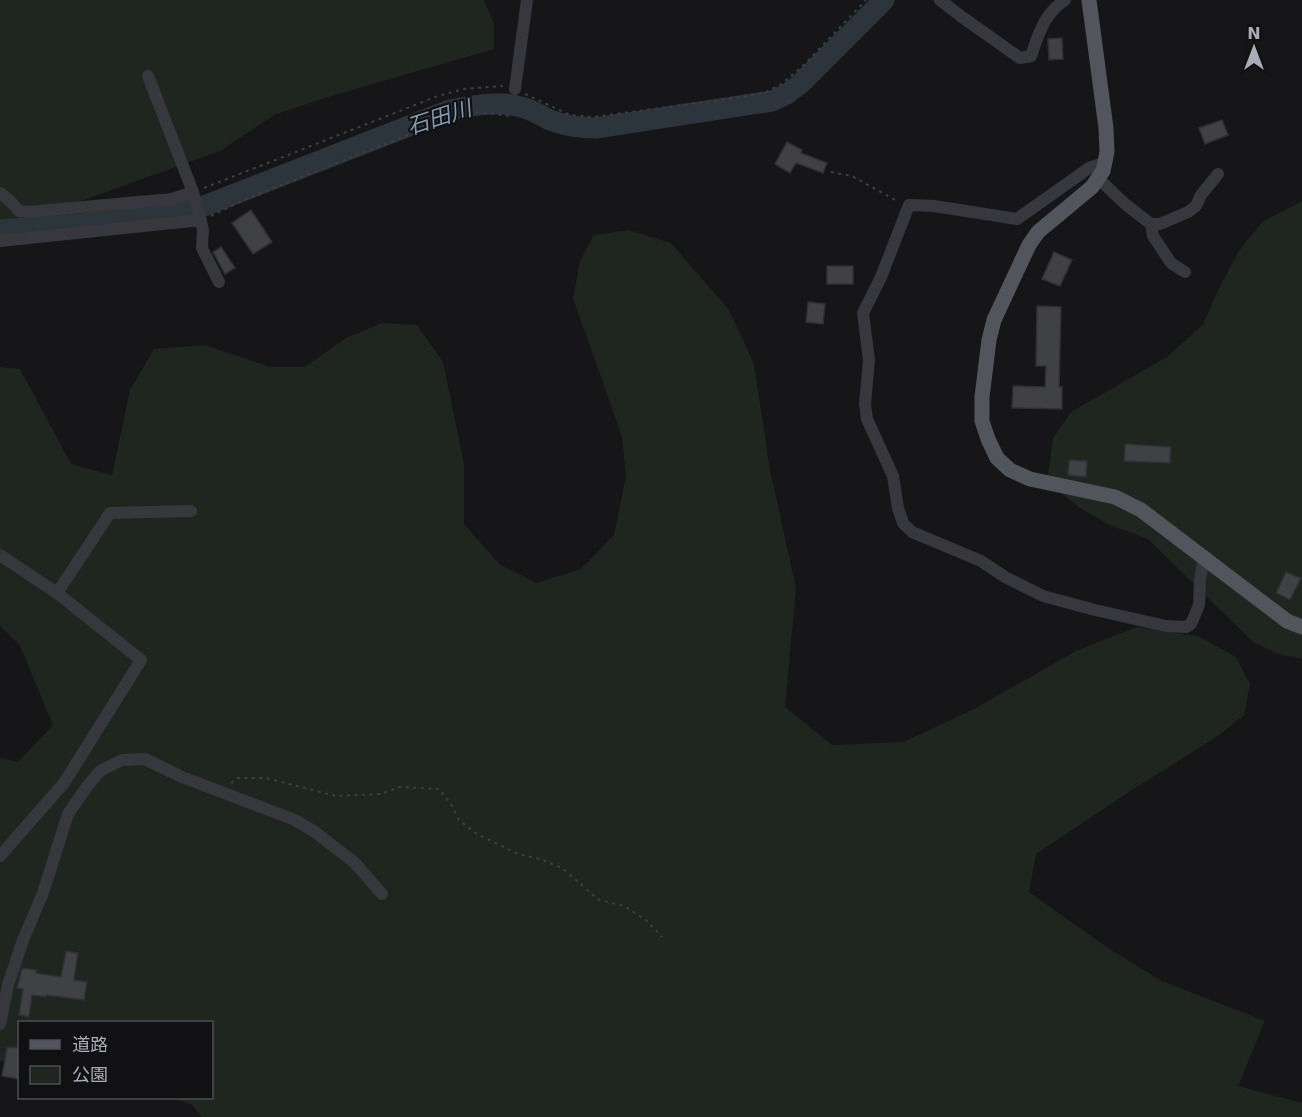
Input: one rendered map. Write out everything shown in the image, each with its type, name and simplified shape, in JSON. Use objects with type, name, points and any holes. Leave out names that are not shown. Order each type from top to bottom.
[{"type":"main road","points":[[1089,0],[1106,128],[1107,152],[1103,171],[1092,187],[1038,232],[1024,254],[994,320],[989,340],[982,397],[982,421],[988,440],[997,458],[1010,470],[1030,479],[1115,497],[1141,510],[1287,621],[1302,627]]},
{"type":"street","points":[[515,89],[527,0]]},
{"type":"street","points":[[940,0],[1020,58],[1031,56],[1041,26],[1065,0]]},
{"type":"street","points":[[148,76],[193,192],[204,231],[202,248],[219,282]]},
{"type":"street","points":[[1104,162],[1089,168],[1017,219],[934,206],[909,205],[881,278],[863,313],[869,360],[865,404],[867,419],[893,476],[903,523],[912,532],[981,561],[1005,577],[1043,596],[1166,626],[1186,627],[1191,624],[1199,605],[1204,558]]},
{"type":"street","points":[[1150,224],[1160,224],[1188,212],[1196,206],[1201,195],[1218,174]]},
{"type":"street","points":[[1098,178],[1150,224],[1154,236],[1171,263],[1185,272]]},
{"type":"street","points":[[0,193],[19,212],[28,212],[172,199],[193,192]]},
{"type":"street","points":[[0,241],[201,220]]},
{"type":"street","points":[[57,593],[110,513],[192,511]]},
{"type":"street","points":[[0,555],[57,593],[141,660],[64,783],[0,856]]},
{"type":"street","points":[[0,1024],[22,939],[43,893],[68,814],[100,771],[122,760],[145,759],[182,777],[295,820],[356,863],[382,894]]},
{"type":"path","points":[[193,192],[438,96],[463,89],[501,85],[515,89],[570,115],[594,117],[766,92],[780,85],[803,66],[866,0]]},
{"type":"path","points":[[201,220],[246,199],[456,116],[480,112],[509,116]]},
{"type":"path","points":[[831,172],[852,176],[892,200],[909,205]]},
{"type":"path","points":[[219,790],[238,778],[266,778],[336,796],[381,794],[399,787],[439,789],[451,804],[459,820],[477,834],[518,854],[540,859],[562,868],[599,900],[624,906],[646,920],[662,937]]},
{"type":"green space","points":[[0,0],[484,0],[494,24],[494,49],[276,114],[220,151],[6,228],[0,220]]},
{"type":"green space","points":[[1302,201],[1302,659],[1278,654],[1253,642],[1148,539],[1110,525],[1080,508],[1047,482],[1053,438],[1071,412],[1167,357],[1203,324],[1238,252],[1263,221]]},
{"type":"green space","points":[[629,230],[671,243],[729,310],[754,364],[770,470],[796,588],[785,707],[832,745],[904,742],[976,708],[1076,651],[1137,627],[1198,636],[1236,657],[1250,684],[1244,715],[1218,736],[1036,854],[1029,892],[1111,950],[1162,981],[1265,1021],[1238,1086],[1302,1103],[1302,1117],[202,1117],[191,1104],[174,1099],[213,1099],[213,1021],[18,1021],[18,1059],[0,1061],[0,758],[18,762],[53,725],[20,646],[0,626],[0,367],[20,369],[71,464],[112,475],[130,390],[154,349],[205,345],[270,367],[305,367],[346,338],[382,323],[417,325],[443,362],[464,464],[464,524],[499,564],[536,583],[581,569],[614,535],[626,476],[622,437],[573,298],[580,261],[594,235]]},
{"type":"building","points":[[1062,38],[1063,59],[1049,60],[1048,39]]},
{"type":"building","points":[[1222,120],[1228,135],[1205,144],[1199,128]]},
{"type":"building","points":[[787,142],[802,150],[801,153],[827,163],[823,173],[796,163],[790,173],[775,164]]},
{"type":"building","points":[[251,210],[272,242],[253,254],[232,223]]},
{"type":"building","points":[[221,247],[235,268],[225,274],[213,252]]},
{"type":"building","points":[[1054,252],[1072,260],[1060,286],[1042,279]]},
{"type":"building","points":[[827,266],[853,266],[853,284],[827,284]]},
{"type":"building","points":[[808,302],[825,304],[823,324],[806,322]]},
{"type":"building","points":[[1037,306],[1061,307],[1059,387],[1062,387],[1062,409],[1012,408],[1013,386],[1045,387],[1046,366],[1036,366]]},
{"type":"building","points":[[1125,444],[1171,447],[1170,463],[1124,461]]},
{"type":"building","points":[[1069,460],[1087,461],[1086,477],[1068,475]]},
{"type":"building","points":[[1286,572],[1301,578],[1290,600],[1276,593]]},
{"type":"building","points":[[66,951],[78,953],[74,980],[87,982],[84,1000],[32,995],[29,1017],[19,1015],[23,989],[17,988],[22,968],[61,977]]},
{"type":"building","points":[[7,1047],[18,1048],[18,1079],[2,1076]]},
{"type":"waterway","name":"石田川","points":[[0,230],[80,224],[164,214],[204,206],[450,110],[469,106],[506,104],[528,109],[561,124],[596,128],[772,101],[787,94],[800,84],[884,0]]}]
